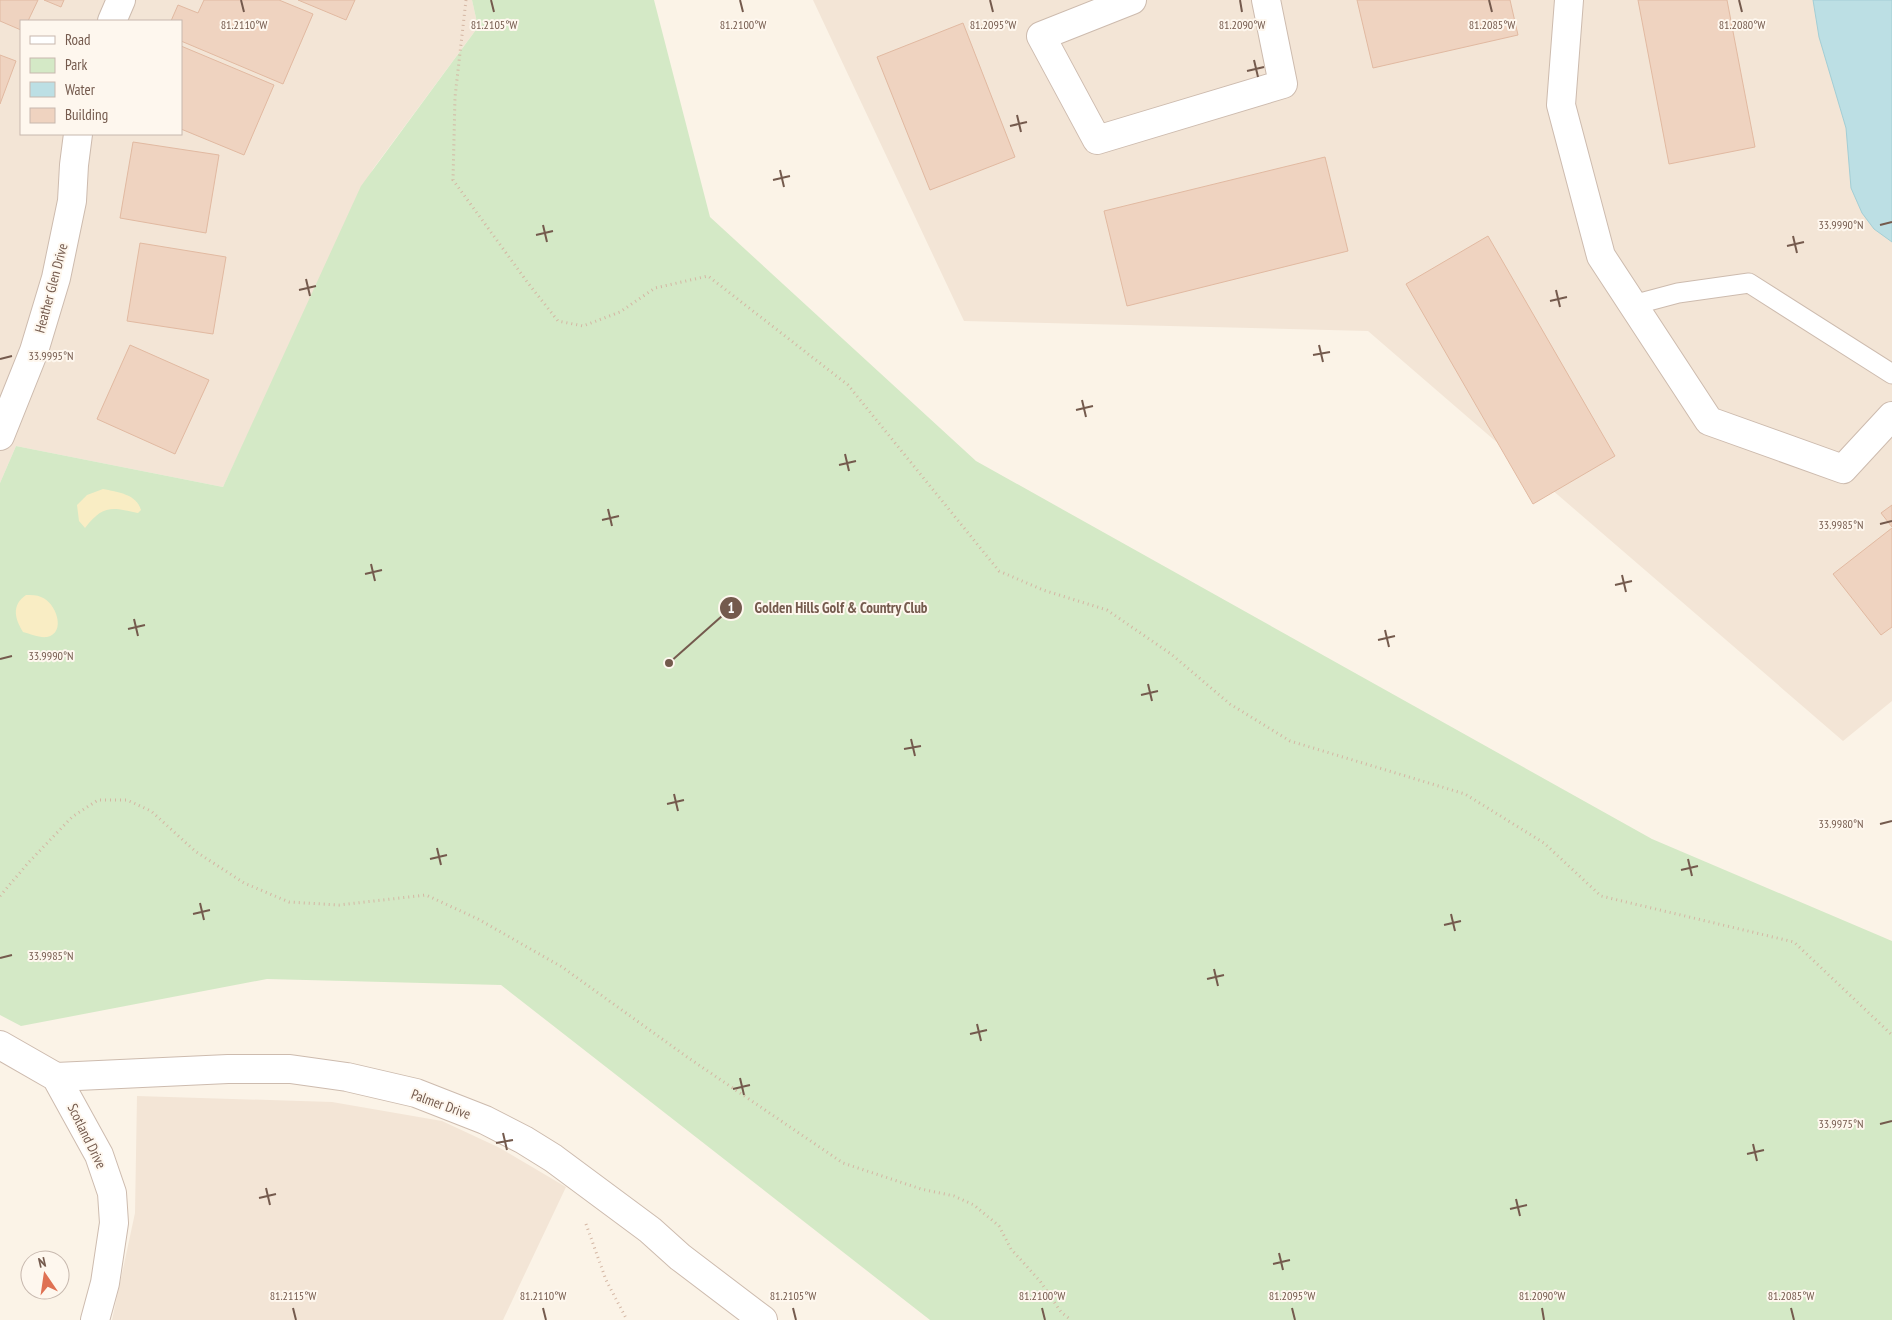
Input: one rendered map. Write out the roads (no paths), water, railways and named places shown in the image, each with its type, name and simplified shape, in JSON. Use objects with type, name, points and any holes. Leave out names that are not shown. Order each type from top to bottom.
[{"type":"street","points":[[112,20],[121,0]]},
{"type":"street","points":[[1132,0],[1041,36],[1097,140],[1283,84],[1266,0]]},
{"type":"street","points":[[1569,0],[1562,105],[1601,256],[1709,420],[1843,469],[1892,416]]},
{"type":"street","name":"Heather Glen Drive","points":[[0,436],[34,351],[56,278],[72,201],[78,135]]},
{"type":"street","points":[[0,1045],[56,1077]]},
{"type":"street","name":"Palmer Drive","points":[[56,1077],[228,1069],[281,1069],[347,1077],[416,1093],[485,1120],[532,1144],[650,1230],[680,1257],[762,1320]]},
{"type":"street","name":"Scotland Drive","points":[[56,1077],[99,1155],[112,1192],[114,1223],[105,1283],[95,1320]]},
{"type":"lane","points":[[1633,305],[1678,293],[1749,283],[1892,374]]},
{"type":"water","points":[[1813,0],[1892,0],[1892,242],[1874,229],[1862,213],[1851,188],[1846,128],[1819,37]]},
{"type":"place","name":"Golden Hills Golf & Country Club","points":[[669,663]]}]
